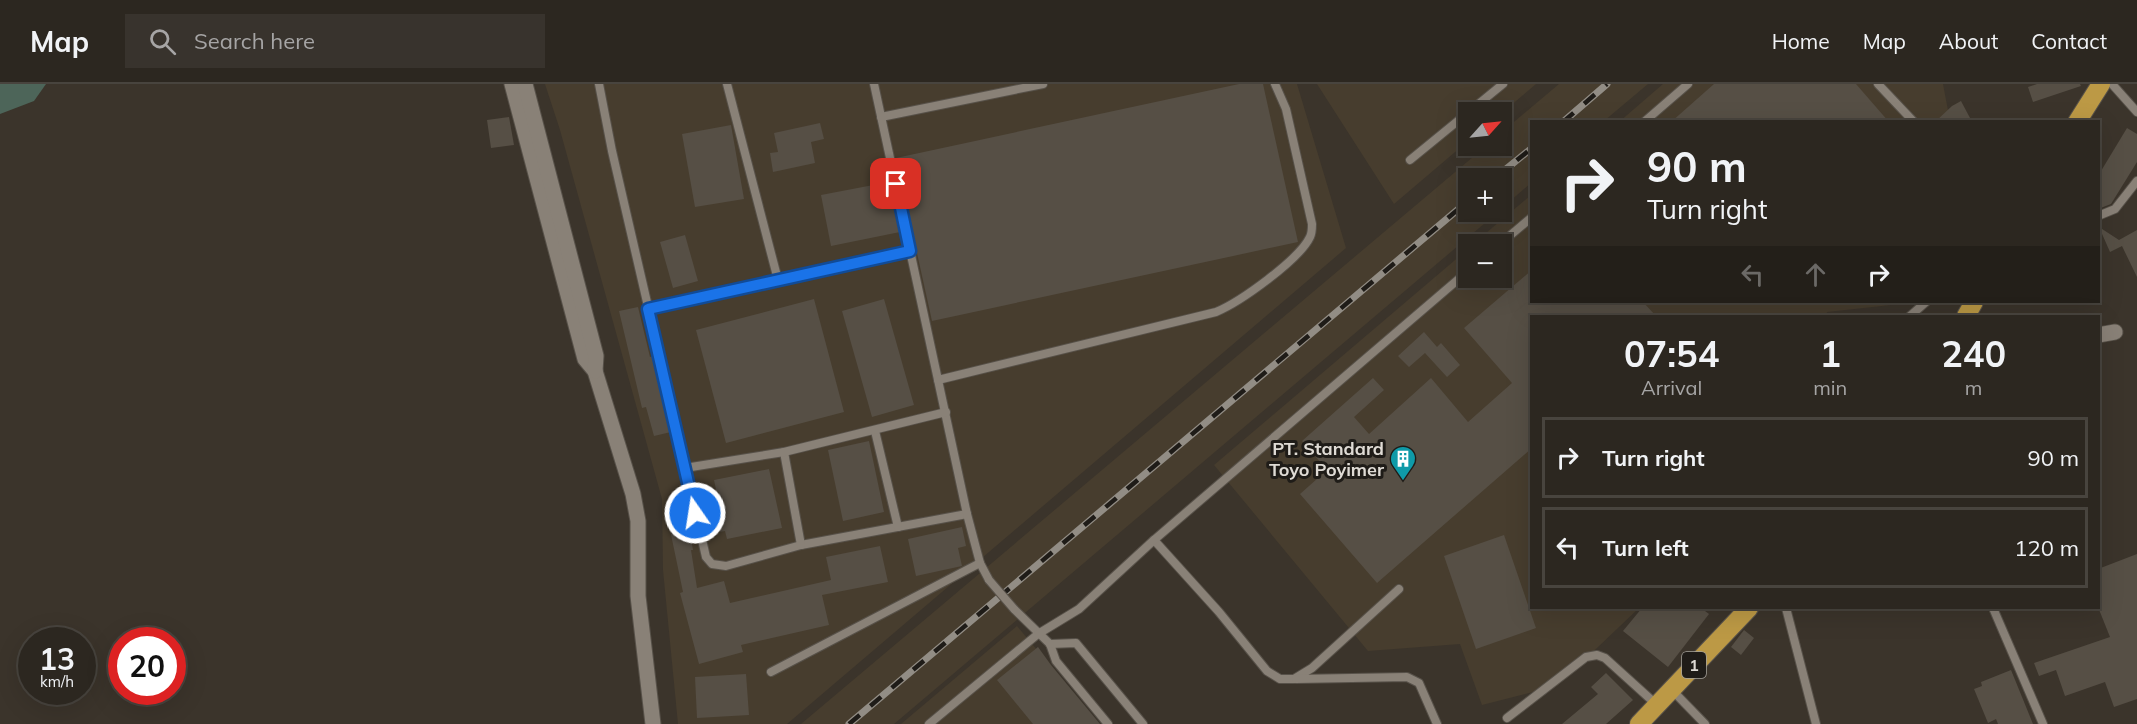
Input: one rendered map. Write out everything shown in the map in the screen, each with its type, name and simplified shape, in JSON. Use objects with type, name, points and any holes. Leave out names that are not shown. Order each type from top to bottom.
[{"type":"highway","points":[[2078,120],[2101,84]]},
{"type":"highway","name":"1","points":[[1639,724],[1748,609]]},
{"type":"street","points":[[512,84],[585,359],[595,371],[635,503],[638,521],[638,596],[653,724]]},
{"type":"street","points":[[525,84],[597,356],[595,371]]},
{"type":"street","points":[[2100,335],[2115,332]]},
{"type":"lane","points":[[599,84],[648,309],[706,557],[712,564],[726,566],[801,545],[967,514]]},
{"type":"lane","points":[[727,84],[778,280]]},
{"type":"lane","points":[[874,84],[967,514],[980,563],[989,580],[1014,609],[1050,644],[1056,661],[1108,724]]},
{"type":"lane","points":[[881,117],[1011,87],[1043,84]]},
{"type":"lane","points":[[938,380],[1216,312],[1241,300],[1274,274],[1305,246],[1312,235],[1312,224],[1286,109],[1275,84]]},
{"type":"lane","points":[[1410,160],[1503,84]]},
{"type":"lane","points":[[1646,120],[1688,84]]},
{"type":"lane","points":[[1878,84],[1912,120]]},
{"type":"lane","points":[[2112,84],[2137,112]]},
{"type":"lane","points":[[2100,215],[2115,209],[2137,181]]},
{"type":"lane","points":[[1512,234],[1530,220]]},
{"type":"lane","points":[[648,309],[910,251]]},
{"type":"lane","points":[[929,724],[1038,634],[1079,609],[1154,540],[1458,280]]},
{"type":"lane","points":[[1911,315],[1925,303]]},
{"type":"lane","points":[[685,468],[784,452],[946,412]]},
{"type":"lane","points":[[875,431],[898,527]]},
{"type":"lane","points":[[784,452],[801,545]]},
{"type":"lane","points":[[1154,540],[1219,612],[1267,671],[1281,679],[1407,677],[1419,683],[1437,724]]},
{"type":"lane","points":[[771,672],[980,563]]},
{"type":"lane","points":[[1294,679],[1312,668],[1344,641],[1399,589]]},
{"type":"lane","points":[[1786,609],[1816,724]]},
{"type":"lane","points":[[1993,609],[2043,724]]},
{"type":"lane","points":[[1050,644],[1076,644],[1143,724]]},
{"type":"lane","points":[[1507,718],[1586,657],[1597,655],[1605,658],[1657,705]]},
{"type":"lane","points":[[1671,689],[1705,724]]},
{"type":"shaded area","points":[[545,84],[1297,84],[1346,248],[787,724],[678,724],[663,570],[662,499],[560,130]]},
{"type":"shaded area","points":[[1317,84],[1536,84],[1512,104],[1512,102],[1458,102],[1458,150],[1394,204]]},
{"type":"shaded area","points":[[1559,84],[1648,84],[1605,120],[1530,120],[1530,184],[1512,199],[1512,168],[1460,168],[1474,156],[1512,156],[1512,124]]},
{"type":"shaded area","points":[[1663,84],[1943,84],[1950,120],[1621,120]]},
{"type":"shaded area","points":[[1458,170],[1458,222],[1486,222],[1472,234],[1458,234],[1458,246],[894,724],[801,724]]},
{"type":"shaded area","points":[[1530,196],[1530,303],[1900,303],[1827,312],[1826,315],[1530,315],[1530,609],[1638,609],[1557,686],[1482,705],[1460,644],[1368,651],[1214,465],[1458,258],[1458,288],[1512,288],[1512,234],[1485,234],[1499,222],[1512,222],[1512,211]]},
{"type":"shaded area","points":[[1017,626],[1099,724],[901,724]]},
{"type":"green space","points":[[0,84],[46,84],[34,101],[0,114]]},
{"type":"building","points":[[1239,84],[1263,84],[1298,242],[932,321],[896,158]]},
{"type":"building","points":[[1714,84],[1856,84],[1887,120],[1673,120]]},
{"type":"building","points":[[2037,84],[2080,84],[2081,86],[2033,102],[2028,87]]},
{"type":"building","points":[[1961,101],[1970,118],[1937,120]]},
{"type":"building","points":[[509,117],[514,145],[491,148],[487,120]]},
{"type":"building","points":[[820,123],[824,139],[811,142],[815,163],[773,172],[770,153],[778,152],[774,133]]},
{"type":"building","points":[[731,125],[744,199],[695,207],[682,134]]},
{"type":"building","points":[[2127,128],[2137,134],[2137,162],[2111,204],[2100,208],[2100,173]]},
{"type":"building","points":[[889,182],[900,232],[831,246],[821,195]]},
{"type":"building","points":[[2100,228],[2119,240],[2137,230],[2137,277],[2122,246],[2110,252]]},
{"type":"building","points":[[685,235],[698,281],[673,288],[660,242]]},
{"type":"building","name":"PT. Standard Toyo Poyimer","points":[[1530,272],[1530,303],[1644,303],[1655,315],[1530,315],[1530,450],[1377,583],[1300,494],[1327,470],[1302,441],[1373,378],[1384,390],[1354,417],[1369,434],[1431,378],[1468,422],[1512,383],[1464,328]]},
{"type":"building","points":[[814,299],[844,412],[726,443],[696,330]]},
{"type":"building","points":[[884,299],[914,405],[872,417],[842,311]]},
{"type":"building","points":[[638,307],[650,357],[653,356],[671,432],[654,436],[646,407],[642,408],[619,311]]},
{"type":"building","points":[[1424,332],[1437,347],[1441,343],[1460,365],[1447,377],[1425,353],[1409,367],[1398,356]]},
{"type":"building","points":[[869,441],[884,512],[843,521],[828,450]]},
{"type":"building","points":[[769,469],[782,528],[727,539],[725,531],[707,534],[704,516],[721,513],[714,480]]},
{"type":"building","points":[[692,522],[695,537],[691,538],[693,550],[691,550],[697,588],[724,581],[730,603],[831,580],[826,557],[880,546],[888,582],[822,595],[829,625],[741,645],[743,652],[699,664],[680,593],[683,592],[669,525]]},
{"type":"building","points":[[962,527],[966,546],[958,548],[962,566],[916,576],[908,539]]},
{"type":"building","points":[[1504,535],[1536,628],[1476,649],[1444,556]]},
{"type":"building","points":[[2137,554],[2137,699],[2114,707],[2105,682],[2065,696],[2056,670],[2039,676],[2034,663],[2110,637],[2099,609],[2100,568]]},
{"type":"building","points":[[1641,609],[1702,609],[1709,614],[1668,667],[1623,631]]},
{"type":"building","points":[[1744,630],[1754,638],[1741,655],[1731,647]]},
{"type":"building","points":[[1038,647],[1100,724],[1033,724],[997,680]]},
{"type":"building","points":[[2011,670],[2033,724],[1998,724],[1996,719],[1988,723],[1974,689],[1982,686],[1981,682]]},
{"type":"building","points":[[1606,673],[1633,700],[1606,724],[1562,724],[1598,694],[1591,687]]},
{"type":"building","points":[[746,674],[749,715],[697,718],[695,677]]},
{"type":"railway","points":[[1565,120],[1607,84]]},
{"type":"railway","points":[[1507,168],[1530,150]]},
{"type":"railway","points":[[849,724],[1458,209]]},
{"type":"place","name":"PT. Standard Toyo Poyimer","points":[[1403,482]]},
{"type":"route","points":[[695,513],[648,309],[910,251],[896,184]]}]
